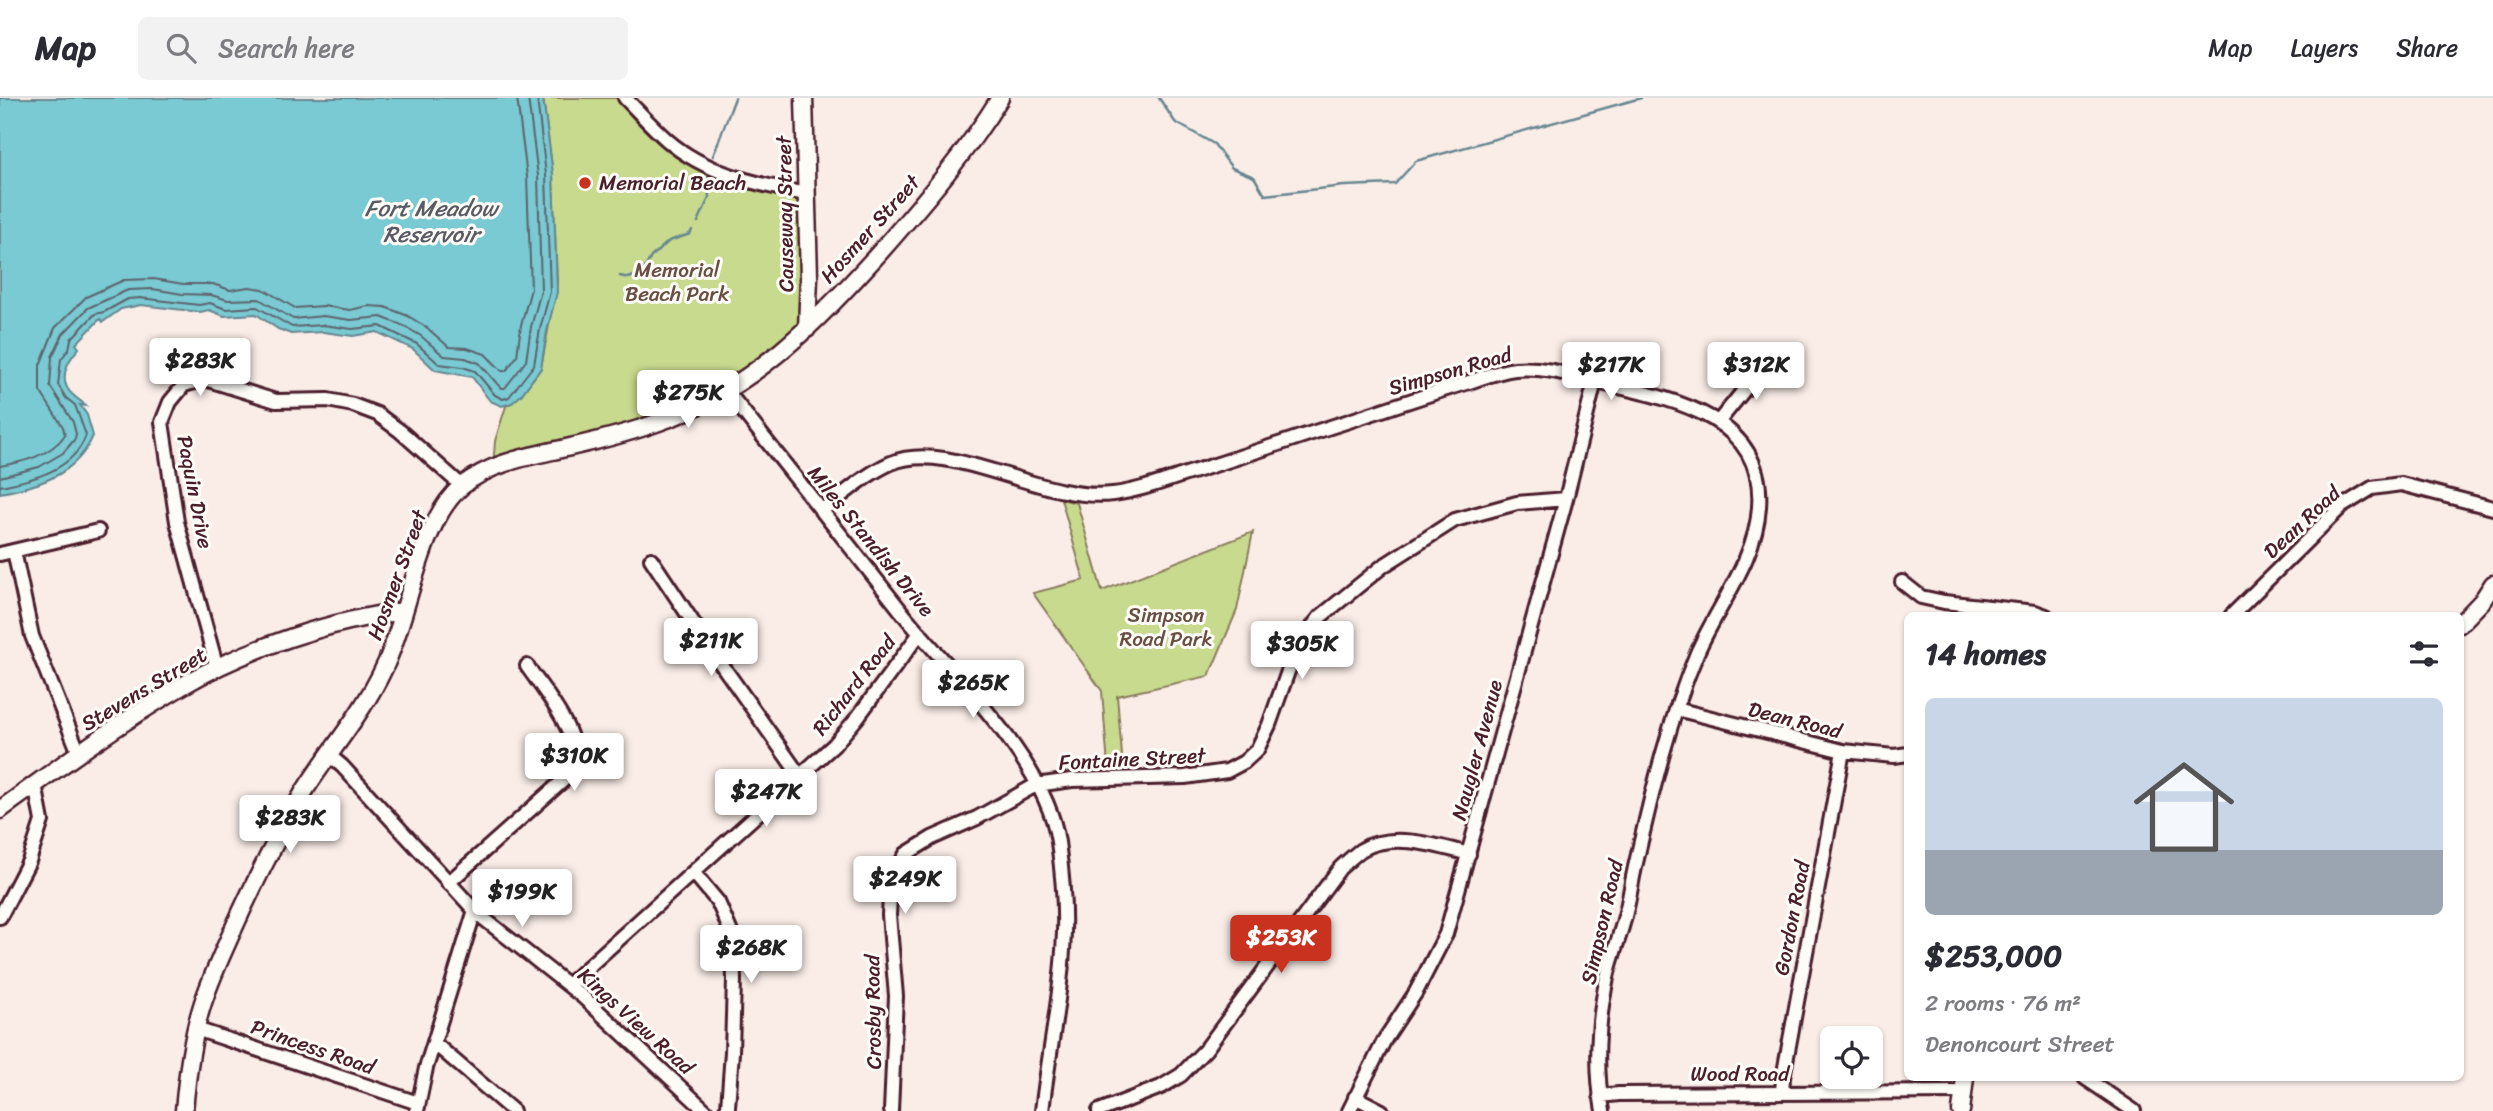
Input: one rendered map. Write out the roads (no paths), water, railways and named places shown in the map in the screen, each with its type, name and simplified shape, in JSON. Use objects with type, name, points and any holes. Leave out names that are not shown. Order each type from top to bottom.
[{"type":"street","points":[[625,98],[656,129],[688,155],[721,172],[759,185],[806,194]]},
{"type":"street","name":"Causeway Street","points":[[804,98],[809,277],[807,329]]},
{"type":"street","name":"Hosmer Street","points":[[184,1111],[196,1028],[209,985],[253,883],[297,804],[360,712],[382,673],[433,524],[446,503],[462,486],[482,473],[511,462],[659,422],[727,391],[762,368],[807,329],[865,268],[938,185],[1000,98]]},
{"type":"street","points":[[1719,421],[1767,362]]},
{"type":"street","name":"Simpson Road","points":[[821,511],[873,473],[892,462],[914,457],[937,457],[1066,492],[1110,495],[1154,485],[1516,369],[1538,369],[1595,381],[1669,400],[1719,421],[1743,446],[1754,465],[1760,487],[1759,509],[1749,552],[1707,632],[1676,709],[1635,866],[1627,910],[1608,974],[1600,1041],[1600,1096],[1603,1111]]},
{"type":"street","name":"Paquin Drive","points":[[217,668],[177,522],[162,422],[170,402],[184,385],[205,379],[276,401],[328,400],[353,405],[377,414],[400,430],[462,486]]},
{"type":"street","name":"Naugler Avenue","points":[[1349,1111],[1385,1039],[1416,992],[1446,934],[1566,499],[1595,381]]},
{"type":"street","name":"Miles Standish Drive","points":[[727,391],[821,511],[996,723],[1036,785],[1052,820],[1058,841],[1064,930],[1042,1111]]},
{"type":"street","name":"Dean Road","points":[[2235,612],[2341,507],[2372,488],[2401,484],[2493,508]]},
{"type":"street","name":"Fontaine Street","points":[[1036,785],[1072,780],[1185,777],[1227,771],[1244,762],[1257,750],[1304,637],[1320,617],[1383,566],[1455,520],[1517,503],[1566,499]]},
{"type":"street","points":[[0,554],[98,531]]},
{"type":"street","points":[[14,551],[32,636],[79,753]]},
{"type":"street","points":[[651,559],[800,776]]},
{"type":"street","points":[[1902,582],[1921,597],[1944,603],[2035,612]]},
{"type":"street","points":[[2464,620],[2482,601],[2493,584]]},
{"type":"street","name":"Stevens Street","points":[[0,810],[79,753],[183,685],[217,668],[328,627],[404,611]]},
{"type":"street","name":"Richard Road","points":[[568,985],[834,745],[920,633]]},
{"type":"street","points":[[448,883],[566,778],[574,758],[573,741],[560,715],[527,666]]},
{"type":"street","name":"Dean Road","points":[[1676,709],[1843,751],[1904,755]]},
{"type":"street","name":"Gordon Road","points":[[1782,1093],[1807,938],[1843,751]]},
{"type":"street","name":"Kings View Road","points":[[330,756],[475,910],[512,943],[568,985],[706,1111]]},
{"type":"street","points":[[0,917],[29,861],[42,821],[35,784]]},
{"type":"street","name":"Crosby Road","points":[[891,1111],[897,996],[888,915],[891,879],[906,853],[1036,785]]},
{"type":"street","points":[[1099,1111],[1161,1087],[1181,1075],[1206,1049],[1340,868],[1363,849],[1393,841],[1429,843],[1469,854]]},
{"type":"street","points":[[693,873],[718,902],[733,937],[732,1052],[728,1107],[725,1111]]},
{"type":"street","points":[[417,1107],[475,910]]},
{"type":"street","name":"Princess Road","points":[[196,1028],[417,1107]]},
{"type":"street","points":[[434,1043],[513,1111]]},
{"type":"street","points":[[2089,1081],[2134,1111]]},
{"type":"street","points":[[1961,1111],[1964,1085]]},
{"type":"street","name":"Wood Road","points":[[1600,1096],[1782,1093],[1964,1085]]},
{"type":"street","points":[[1355,1097],[1382,1111]]},
{"type":"water","name":"Fort Meadow Reservoir","points":[[0,98],[543,98],[553,174],[557,292],[541,368],[521,395],[512,403],[502,406],[490,401],[472,377],[435,370],[413,349],[377,332],[353,336],[323,332],[291,334],[278,329],[256,314],[224,316],[209,310],[200,312],[141,305],[121,309],[103,322],[100,319],[76,344],[79,348],[66,371],[68,389],[86,406],[80,405],[87,415],[93,436],[86,449],[77,460],[55,476],[29,487],[0,493]]},
{"type":"waterway","points":[[713,156],[735,98]]},
{"type":"waterway","points":[[1159,98],[1175,122],[1214,144],[1232,168],[1254,177],[1265,195],[1344,186],[1395,184],[1416,161],[1641,98]]},
{"type":"waterway","points":[[698,222],[709,198],[708,177]]},
{"type":"waterway","points":[[620,276],[629,278],[642,273],[651,257],[669,241],[690,234],[692,230]]},
{"type":"place","name":"Memorial Beach","points":[[585,183]]},
{"type":"park label","name":"Memorial Beach Park","points":[[677,282]]},
{"type":"park label","name":"Simpson Road Park","points":[[1166,627]]}]
